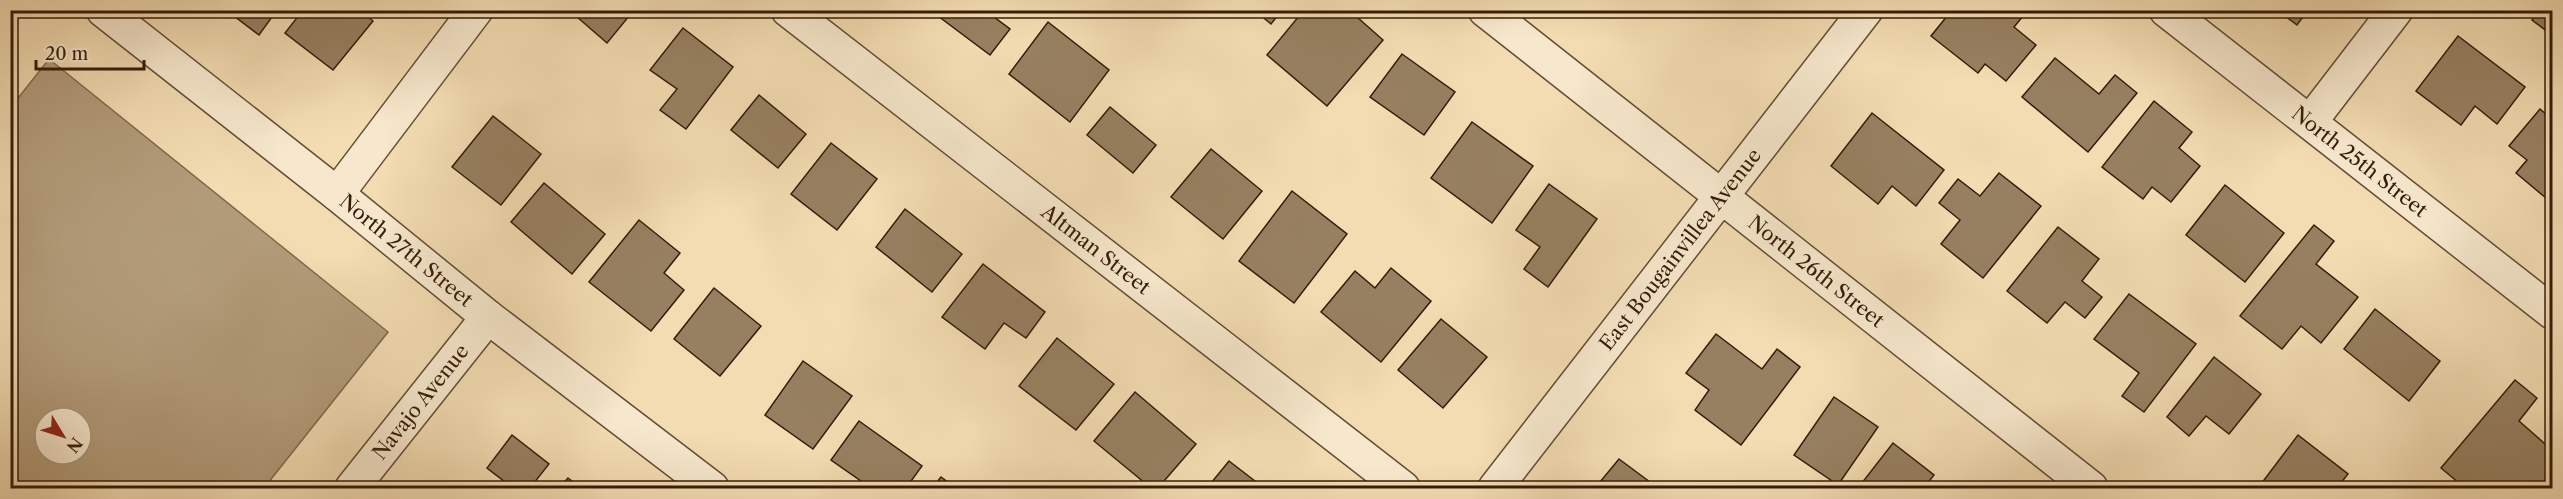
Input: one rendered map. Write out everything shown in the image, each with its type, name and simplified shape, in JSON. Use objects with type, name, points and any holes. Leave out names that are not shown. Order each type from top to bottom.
[{"type":"street","name":"North 27th Street","points":[[102,10],[337,194],[489,317],[712,489]]},
{"type":"street","points":[[337,194],[476,10]]},
{"type":"street","name":"Altman Street","points":[[788,10],[1403,489]]},
{"type":"street","name":"North 26th Street","points":[[1485,10],[1721,196],[1756,227],[2091,489]]},
{"type":"street","name":"East Bougainvillea Avenue","points":[[1495,489],[1866,10]]},
{"type":"street","name":"North 25th Street","points":[[2166,10],[2553,312]]},
{"type":"street","points":[[2310,122],[2396,10]]},
{"type":"street","name":"Navajo Avenue","points":[[352,489],[489,317]]},
{"type":"shaded area","points":[[49,59],[388,332],[264,488],[11,488],[11,107]]},
{"type":"building","points":[[226,10],[277,10],[259,35]]},
{"type":"building","points":[[303,10],[360,10],[373,21],[333,70],[285,33]]},
{"type":"building","points":[[569,10],[634,10],[607,43]]},
{"type":"building","points":[[930,10],[993,10],[990,14],[1010,29],[990,55]]},
{"type":"building","points":[[1254,10],[1282,10],[1271,24]]},
{"type":"building","points":[[1304,10],[1349,10],[1383,40],[1327,106],[1267,55]]},
{"type":"building","points":[[1952,10],[2028,10],[2014,27],[2036,45],[2006,81],[1985,64],[1978,73],[1931,36]]},
{"type":"building","points":[[2277,10],[2308,10],[2297,25]]},
{"type":"building","points":[[2539,10],[2552,10],[2552,35],[2532,20]]},
{"type":"building","points":[[1048,22],[1109,70],[1070,122],[1009,74]]},
{"type":"building","points":[[683,28],[733,67],[686,129],[660,110],[677,89],[650,70]]},
{"type":"building","points":[[2458,36],[2525,87],[2497,124],[2475,106],[2461,125],[2416,91]]},
{"type":"building","points":[[1402,54],[1455,92],[1424,135],[1370,97]]},
{"type":"building","points":[[2055,58],[2099,94],[2115,75],[2137,93],[2088,152],[2022,97]]},
{"type":"building","points":[[759,95],[806,134],[778,168],[731,130]]},
{"type":"building","points":[[2154,101],[2192,132],[2179,148],[2200,166],[2171,202],[2152,187],[2143,199],[2102,167]]},
{"type":"building","points":[[1110,107],[1156,145],[1133,173],[1087,135]]},
{"type":"building","points":[[2540,109],[2552,119],[2552,203],[2516,173],[2527,160],[2509,146]]},
{"type":"building","points":[[1872,113],[1944,170],[1916,206],[1892,186],[1878,204],[1831,166]]},
{"type":"building","points":[[493,116],[541,154],[501,205],[452,167]]},
{"type":"building","points":[[1472,122],[1533,166],[1492,223],[1431,178]]},
{"type":"building","points":[[831,143],[877,179],[837,230],[791,194]]},
{"type":"building","points":[[1211,149],[1262,191],[1223,239],[1171,197]]},
{"type":"building","points":[[1999,173],[2041,206],[1983,278],[1941,244],[1960,220],[1939,203],[1958,179],[1980,196]]},
{"type":"building","points":[[544,183],[605,234],[572,274],[511,222]]},
{"type":"building","points":[[1549,184],[1597,219],[1548,287],[1524,269],[1540,247],[1516,230]]},
{"type":"building","points":[[2225,185],[2284,233],[2245,282],[2186,235]]},
{"type":"building","points":[[1292,191],[1347,234],[1294,303],[1239,261]]},
{"type":"building","points":[[905,209],[962,254],[932,292],[876,247]]},
{"type":"building","points":[[639,220],[680,253],[664,273],[684,290],[651,331],[589,282]]},
{"type":"building","points":[[2314,225],[2334,241],[2316,264],[2358,297],[2321,343],[2301,326],[2282,349],[2240,316]]},
{"type":"building","points":[[2058,227],[2099,259],[2082,281],[2102,297],[2085,318],[2065,302],[2047,323],[2007,291]]},
{"type":"building","points":[[983,264],[1045,312],[1026,338],[1004,323],[985,349],[942,317]]},
{"type":"building","points":[[1391,268],[1431,301],[1381,362],[1321,312],[1355,271],[1375,288]]},
{"type":"building","points":[[714,288],[761,326],[720,376],[674,339]]},
{"type":"building","points":[[2129,294],[2196,344],[2144,412],[2122,396],[2139,373],[2094,339]]},
{"type":"building","points":[[2375,309],[2440,361],[2409,401],[2344,349]]},
{"type":"building","points":[[1441,319],[1487,357],[1443,408],[1398,370]]},
{"type":"building","points":[[1716,334],[1762,369],[1777,349],[1800,367],[1741,445],[1695,410],[1709,390],[1686,373]]},
{"type":"building","points":[[1057,338],[1114,384],[1076,430],[1019,386]]},
{"type":"building","points":[[2214,357],[2261,394],[2229,434],[2206,416],[2189,436],[2167,417]]},
{"type":"building","points":[[803,361],[852,396],[813,449],[765,415]]},
{"type":"building","points":[[2515,380],[2537,398],[2519,421],[2552,450],[2552,471],[2538,488],[2465,488],[2441,468]]},
{"type":"building","points":[[1135,392],[1196,444],[1158,488],[1151,488],[1094,441]]},
{"type":"building","points":[[1834,397],[1878,427],[1838,485],[1794,455]]},
{"type":"building","points":[[859,421],[922,466],[906,488],[871,488],[831,460]]},
{"type":"building","points":[[512,435],[549,464],[530,488],[513,488],[487,468]]},
{"type":"building","points":[[2298,435],[2348,474],[2337,488],[2258,488]]},
{"type":"building","points":[[1893,443],[1934,475],[1924,488],[1858,488]]},
{"type":"building","points":[[1619,459],[1658,488],[1595,488]]},
{"type":"building","points":[[1229,461],[1264,488],[1207,488]]},
{"type":"building","points":[[941,477],[956,488],[932,488]]},
{"type":"building","points":[[568,478],[581,488],[559,488]]}]
